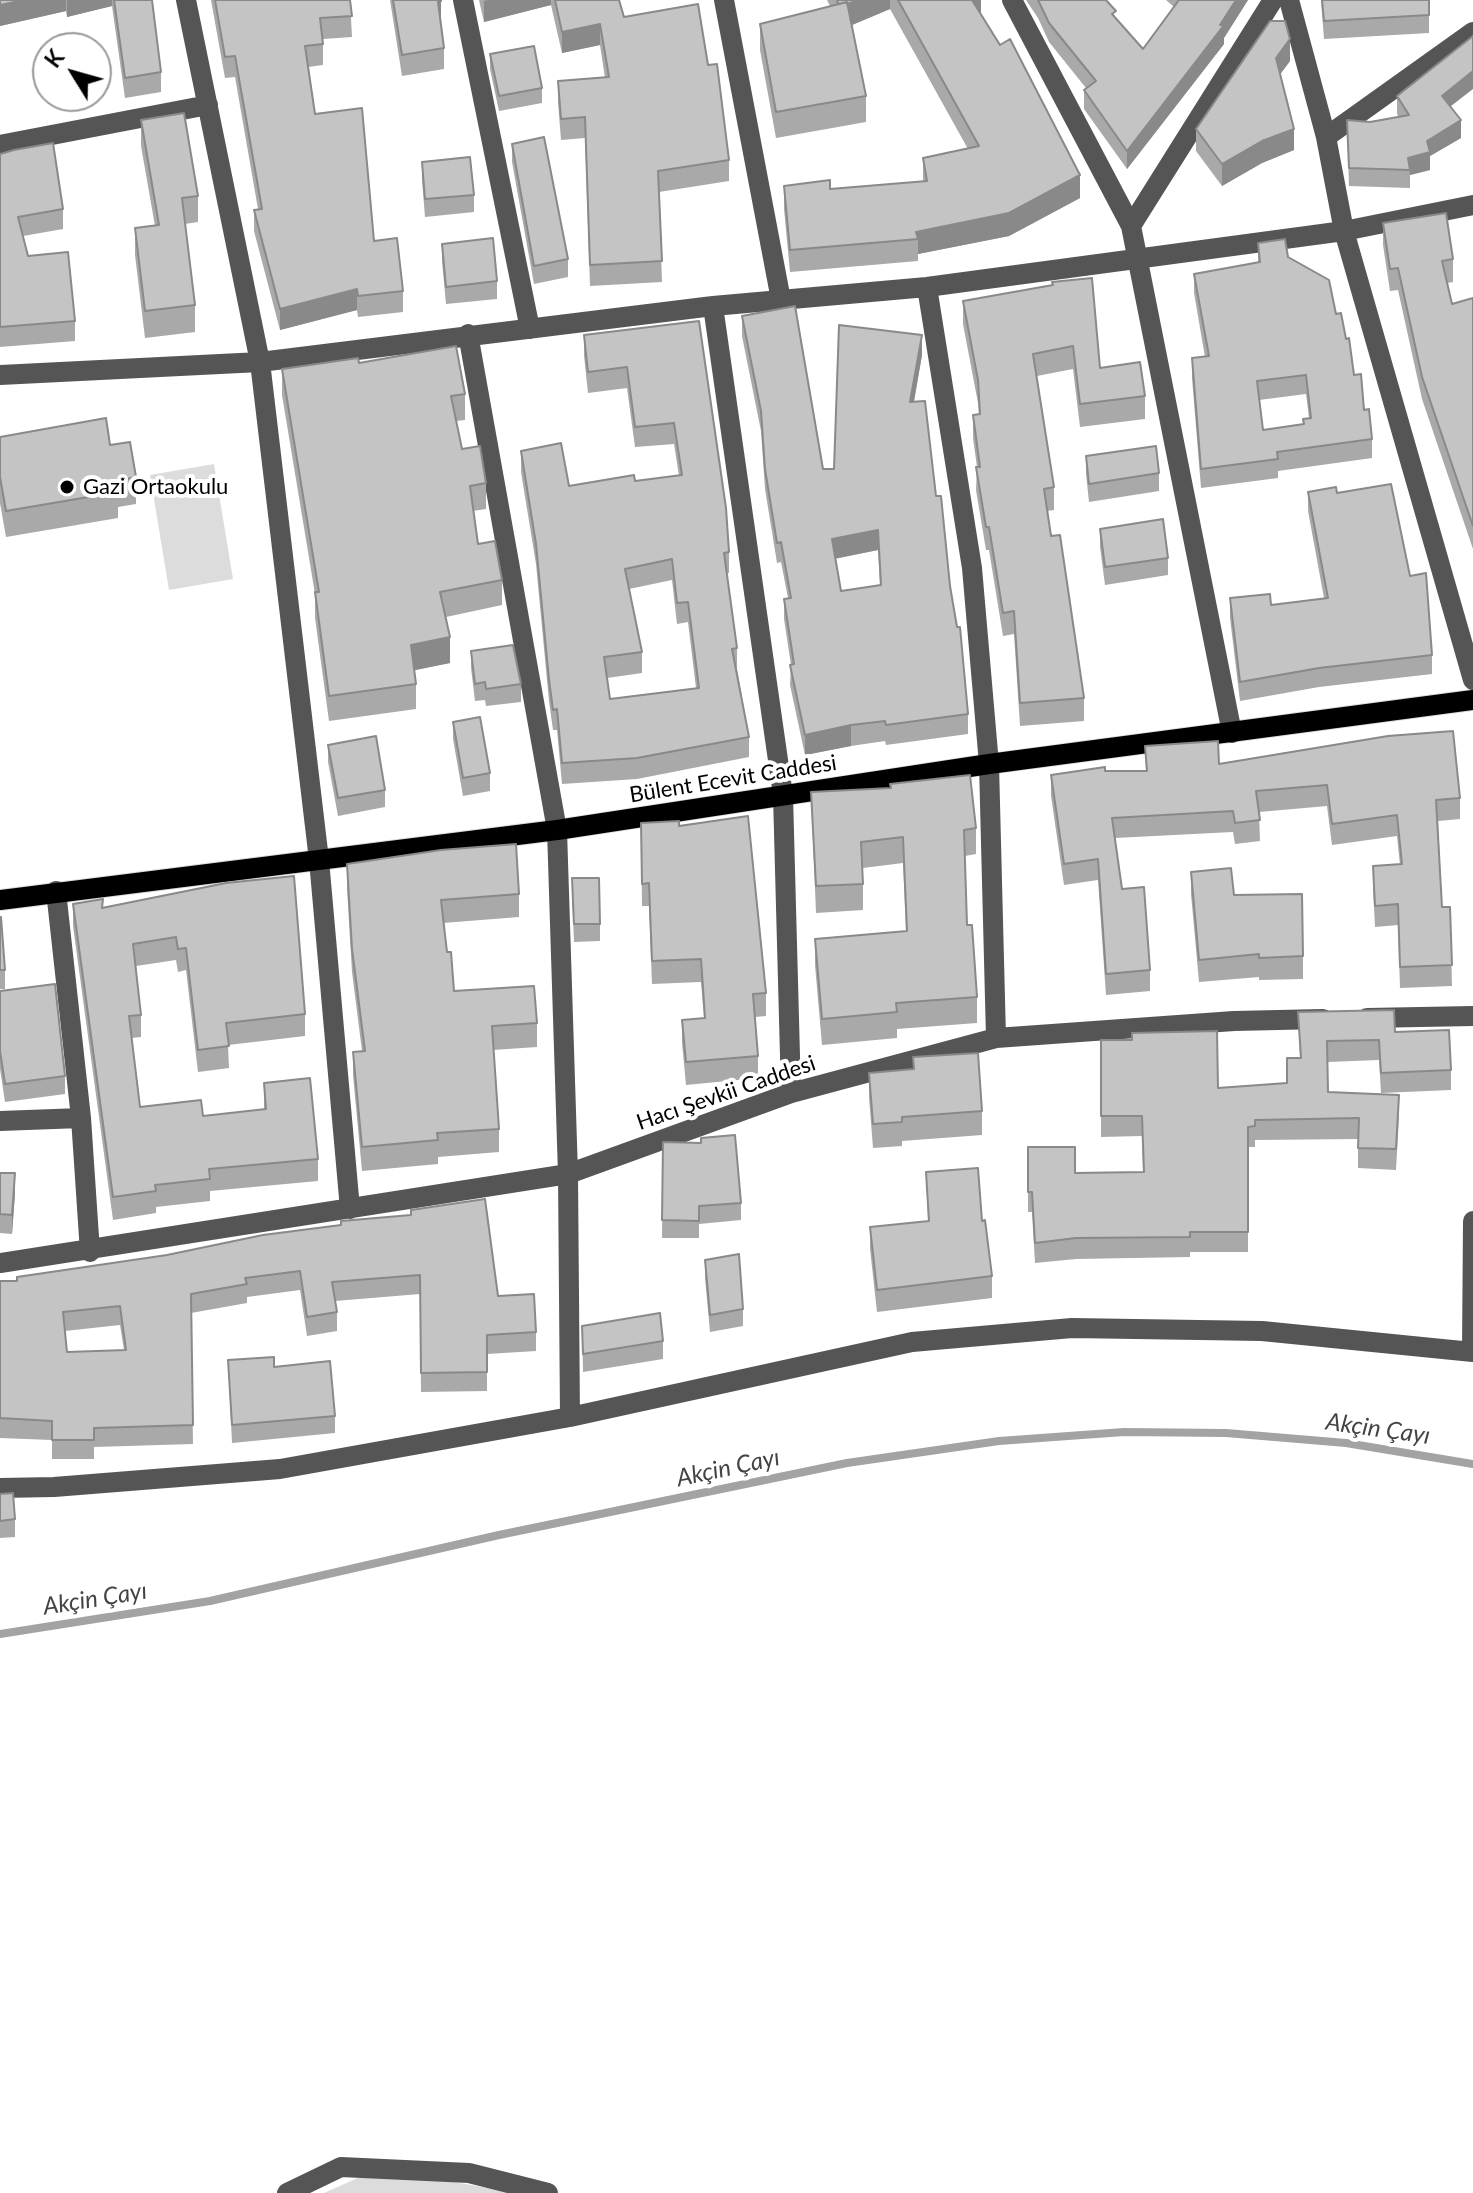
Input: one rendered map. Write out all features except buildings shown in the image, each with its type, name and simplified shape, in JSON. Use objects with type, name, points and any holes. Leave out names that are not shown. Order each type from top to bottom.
[{"type":"main road","name":"Bülent Ecevit Caddesi","points":[[0,900],[557,830],[989,764],[1473,700]]},
{"type":"street","points":[[186,0],[260,362],[319,860],[350,1209]]},
{"type":"street","points":[[463,0],[530,329]]},
{"type":"street","points":[[724,0],[781,300]]},
{"type":"street","points":[[1012,0],[1131,226],[1232,733]]},
{"type":"street","points":[[1131,226],[1273,0]]},
{"type":"street","points":[[1289,0],[1326,137],[1344,231],[1473,680]]},
{"type":"street","points":[[1326,137],[1473,32]]},
{"type":"street","points":[[0,145],[208,105]]},
{"type":"street","points":[[0,375],[260,362],[713,306],[927,287],[1344,231],[1473,205]]},
{"type":"street","points":[[927,287],[972,568],[989,764],[996,1038]]},
{"type":"street","points":[[713,306],[783,795],[791,1093]]},
{"type":"street","points":[[468,334],[557,830],[568,1174],[570,1417]]},
{"type":"street","points":[[56,891],[81,1118],[90,1252]]},
{"type":"street","name":"Hacı Şevkii Caddesi","points":[[0,1263],[90,1252],[568,1174],[791,1093],[996,1038],[1234,1021],[1473,1016]]},
{"type":"street","points":[[0,1121],[81,1118]]},
{"type":"street","points":[[0,1488],[54,1487],[280,1469],[570,1417],[912,1342],[1072,1328],[1262,1331],[1472,1352],[1473,1221]]},
{"type":"street","points":[[287,2193],[341,2167],[469,2173],[548,2193]]},
{"type":"shaded area","points":[[214,464],[233,579],[169,590],[150,475]]},
{"type":"shaded area","points":[[378,2169],[518,2193],[324,2193]]},
{"type":"waterway","name":"Akçin Çayı","points":[[0,1634],[210,1601],[499,1535],[847,1463],[999,1441],[1124,1432],[1226,1433],[1346,1443],[1473,1464]]},
{"type":"place","name":"Gazi Ortaokulu","points":[[67,487]]}]
